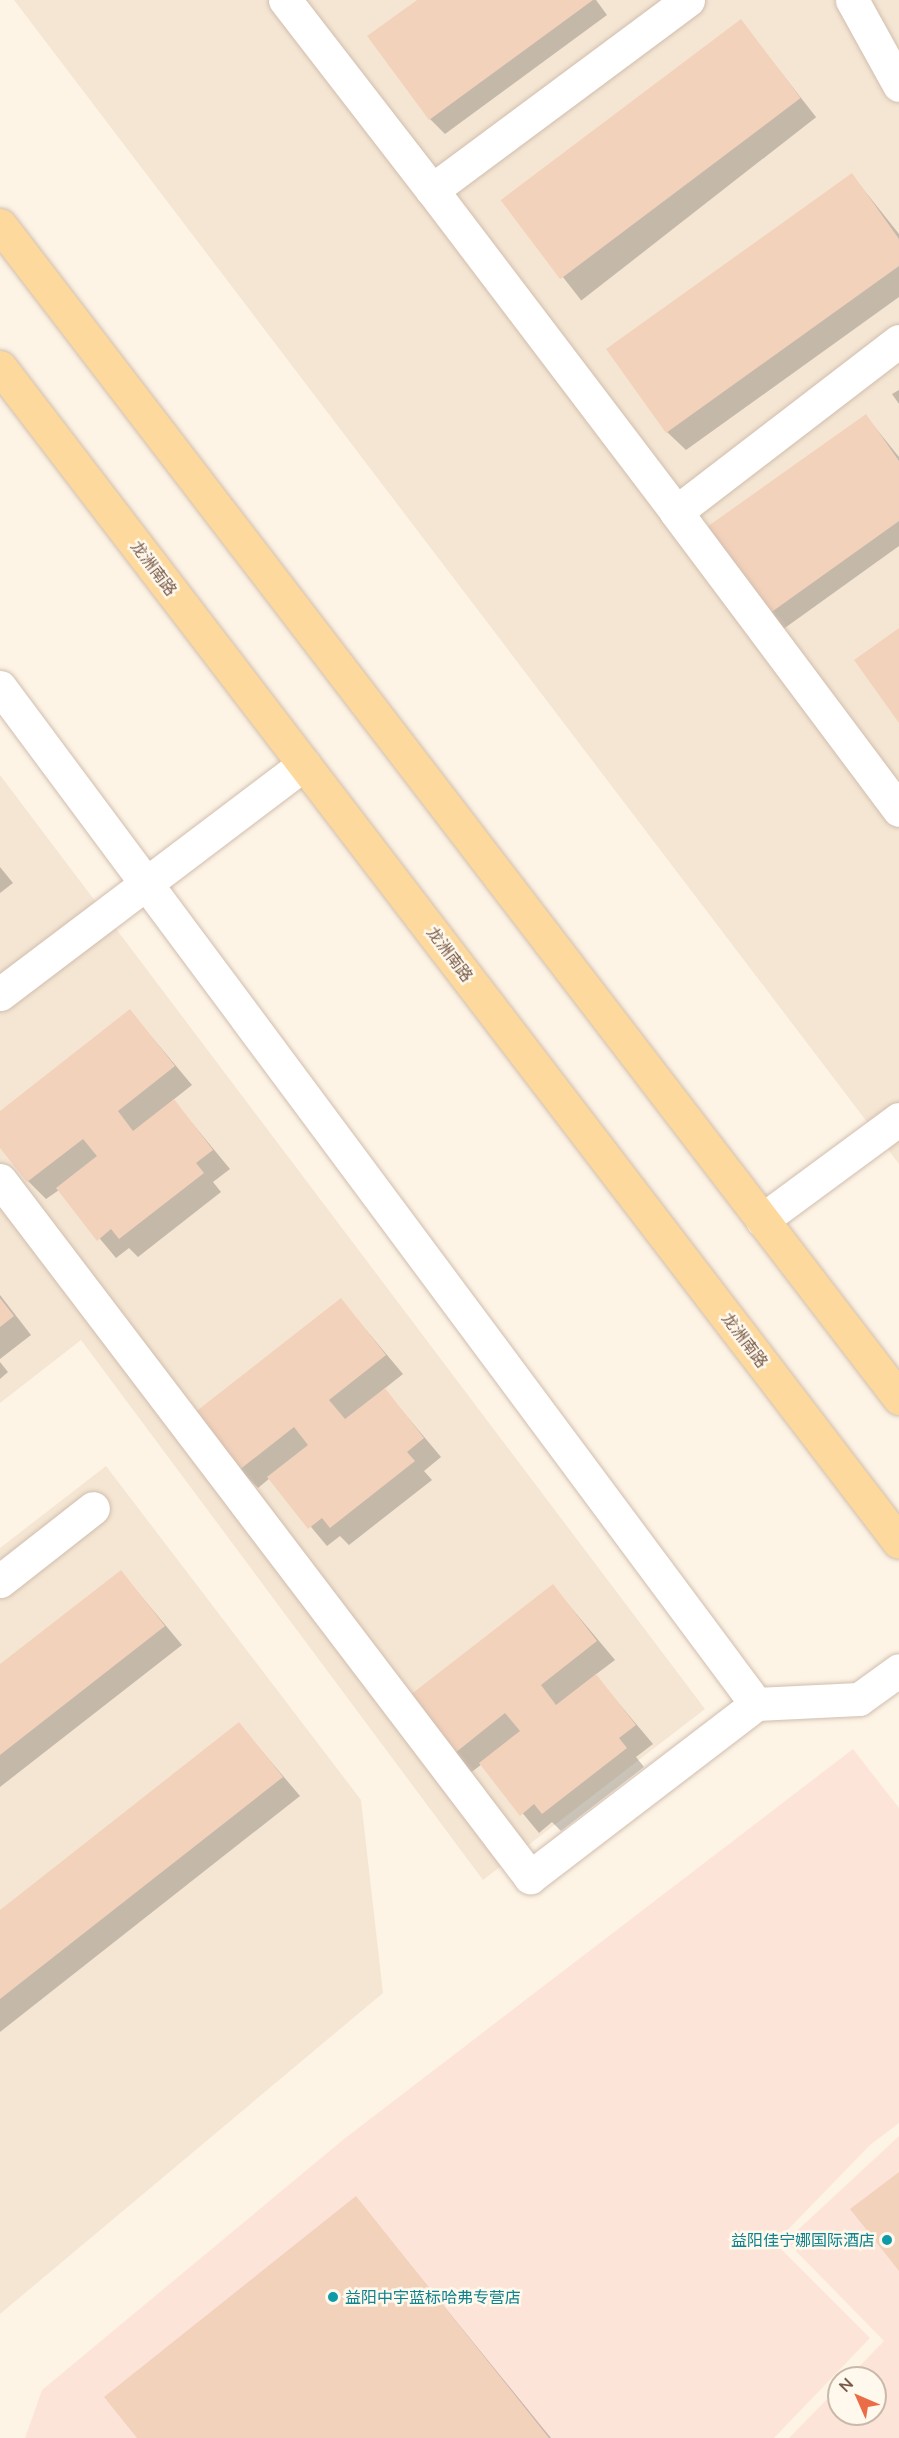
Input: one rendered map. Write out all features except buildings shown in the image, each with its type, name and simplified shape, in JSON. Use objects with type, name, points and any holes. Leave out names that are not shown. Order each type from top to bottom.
[{"type":"main road","points":[[0,225],[899,1398]]},
{"type":"main road","name":"龙洲南路","points":[[0,367],[899,1542]]},
{"type":"street","points":[[285,0],[432,190],[899,810]]},
{"type":"street","points":[[432,190],[688,0]]},
{"type":"street","points":[[852,0],[899,85]]},
{"type":"street","points":[[676,512],[899,341]]},
{"type":"street","points":[[0,687],[756,1704]]},
{"type":"street","points":[[0,994],[304,764]]},
{"type":"street","points":[[762,1220],[899,1119]]},
{"type":"street","points":[[0,1180],[530,1877],[756,1704],[860,1699],[899,1670]]},
{"type":"street","points":[[0,1581],[93,1508]]},
{"type":"shaded area","points":[[14,0],[899,0],[899,1164]]},
{"type":"shaded area","points":[[0,775],[705,1709],[483,1880],[81,1340],[0,1403]]},
{"type":"shaded area","points":[[106,1466],[361,1800],[383,1993],[0,2314],[0,1548]]},
{"type":"shaded area","points":[[853,1749],[899,1808],[899,2123],[870,2145],[775,2243],[870,2338],[843,2366],[827,2366],[827,2383],[774,2438],[25,2438],[42,2390],[344,2139]]},
{"type":"shaded area","points":[[899,2136],[899,2438],[789,2438],[827,2399],[827,2426],[887,2426],[887,2366],[860,2366],[884,2341],[786,2241]]},
{"type":"place","name":"益阳佳宁娜国际酒店","points":[[887,2240]]},
{"type":"place","name":"益阳中宇蓝标哈弗专营店","points":[[333,2297]]}]
